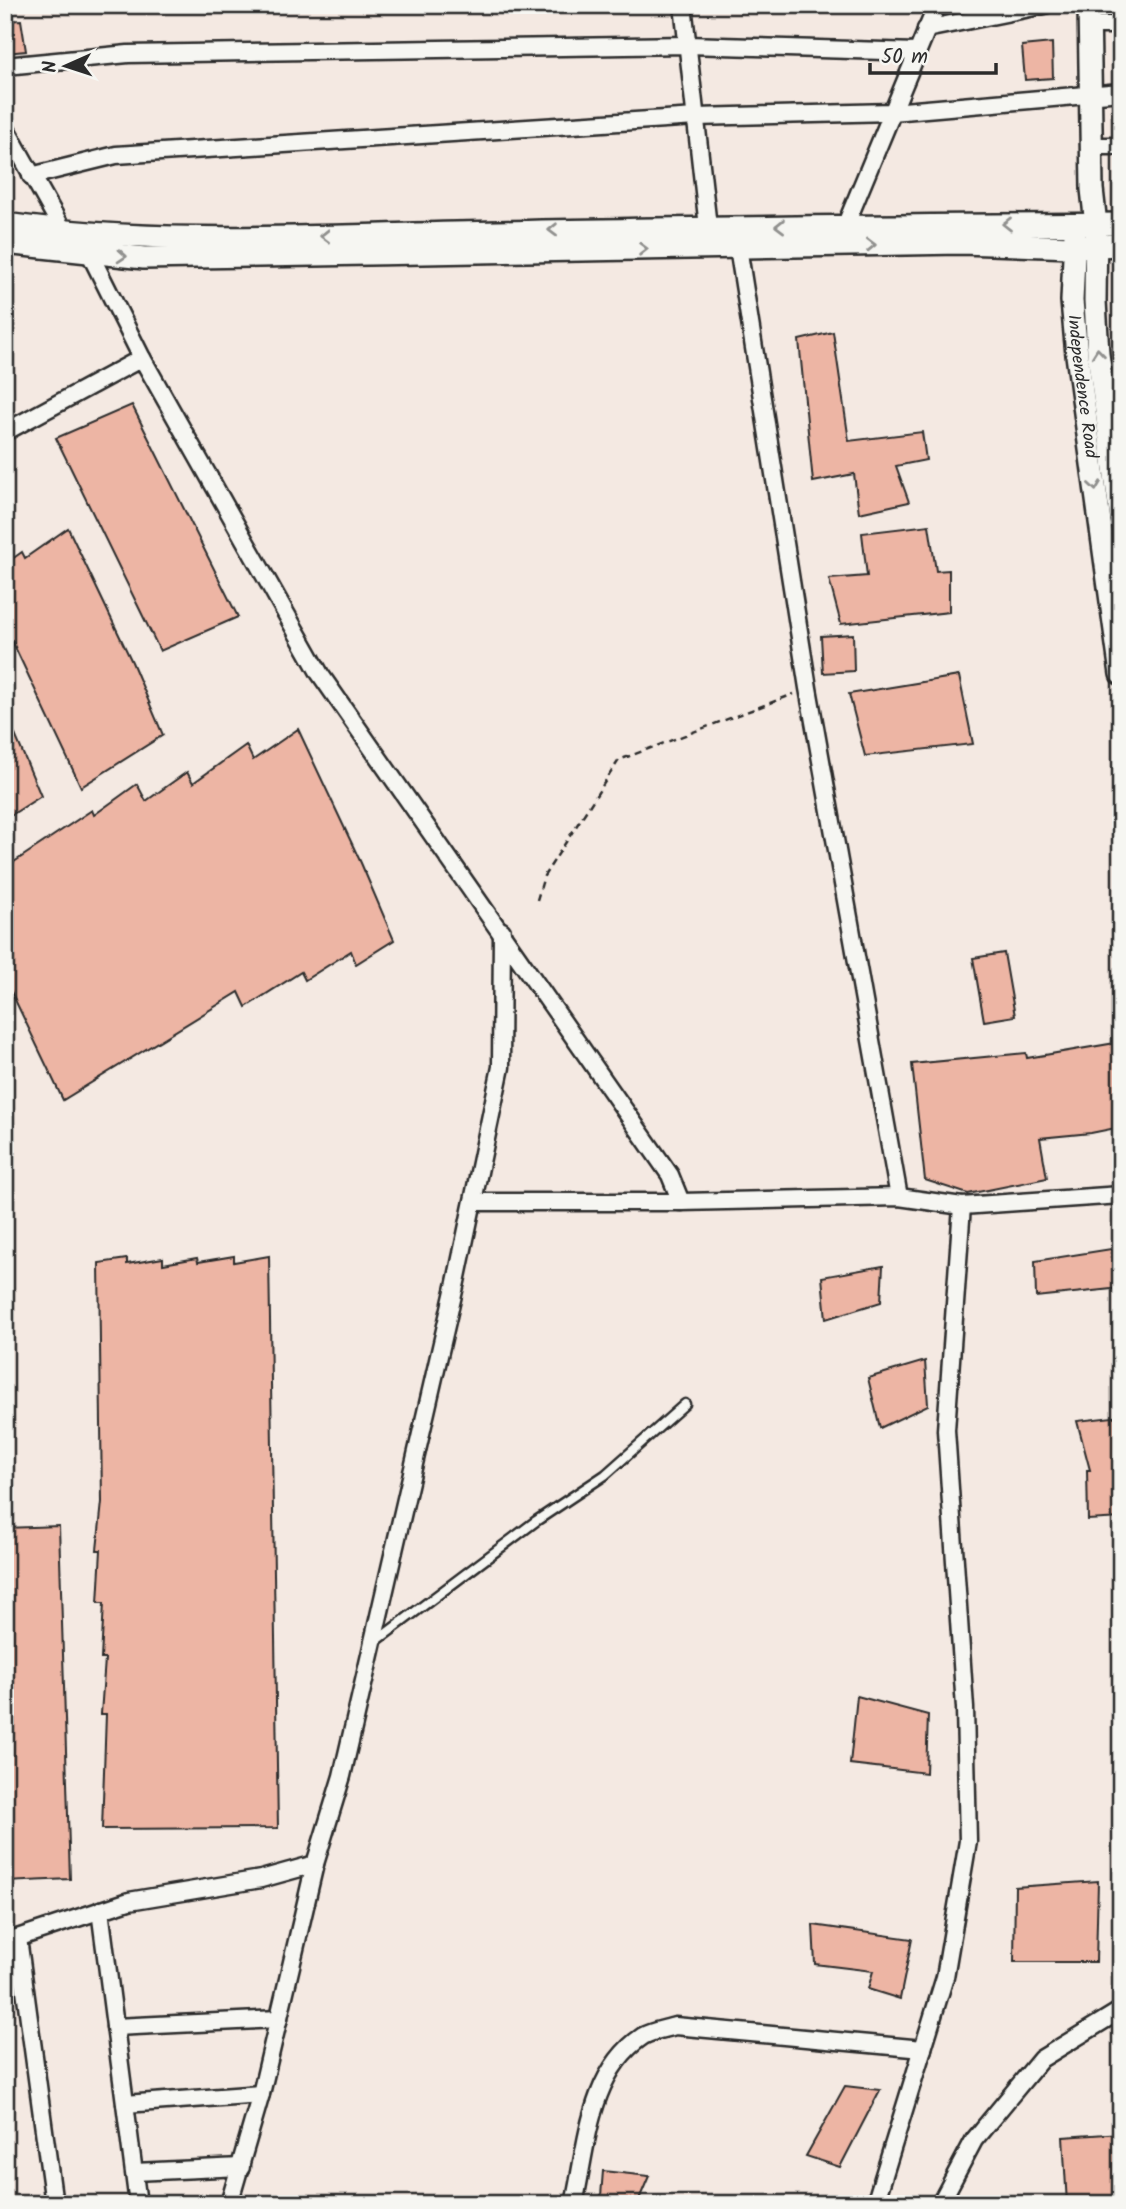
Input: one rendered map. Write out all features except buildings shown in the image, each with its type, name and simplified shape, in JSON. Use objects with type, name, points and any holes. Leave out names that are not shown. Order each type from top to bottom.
[{"type":"main road","points":[[1086,224],[1092,190],[1093,146],[1090,15]]},
{"type":"main road","points":[[5,224],[64,232],[445,243],[738,247],[961,243],[1073,247],[1121,245]]},
{"type":"main road","name":"Independence Road","points":[[1086,224],[1095,246],[1098,354],[1121,518]]},
{"type":"main road","name":"Independence Road","points":[[1086,224],[1073,247],[1072,301],[1121,674]]},
{"type":"main road","points":[[5,243],[144,258],[708,227],[1121,224]]},
{"type":"street","points":[[683,5],[708,227]]},
{"type":"street","points":[[846,224],[937,5]]},
{"type":"street","points":[[926,29],[1045,5]]},
{"type":"street","points":[[1090,15],[1121,25]]},
{"type":"street","points":[[5,66],[128,54],[687,45],[917,52]]},
{"type":"street","points":[[32,176],[116,155],[696,117],[892,112],[1121,92]]},
{"type":"street","points":[[5,127],[64,232],[90,254],[142,358],[320,674],[670,1175],[681,1202]]},
{"type":"street","points":[[1093,146],[1121,146]]},
{"type":"street","points":[[738,247],[808,688],[899,1197]]},
{"type":"street","points":[[5,432],[142,358]]},
{"type":"street","points":[[229,2204],[261,2094],[315,1864],[342,1776],[473,1202],[501,1067],[502,931]]},
{"type":"street","points":[[473,1202],[681,1202],[899,1197],[962,1206],[1121,1195]]},
{"type":"street","points":[[875,2204],[944,1978],[968,1841],[965,1709],[946,1430],[962,1206]]},
{"type":"street","points":[[54,2204],[11,1940],[129,1901],[261,1879],[315,1864]]},
{"type":"street","points":[[100,1910],[138,2204]]},
{"type":"street","points":[[940,2204],[974,2140],[1041,2059],[1121,2010]]},
{"type":"street","points":[[115,2027],[279,2019]]},
{"type":"street","points":[[574,2204],[599,2091],[619,2056],[645,2035],[675,2026],[922,2049]]},
{"type":"street","points":[[125,2104],[261,2094]]},
{"type":"street","points":[[135,2172],[241,2167]]},
{"type":"lane","points":[[372,1644],[536,1521],[605,1475],[685,1404]]},
{"type":"path","points":[[537,900],[544,876],[619,760],[808,688]]}]
